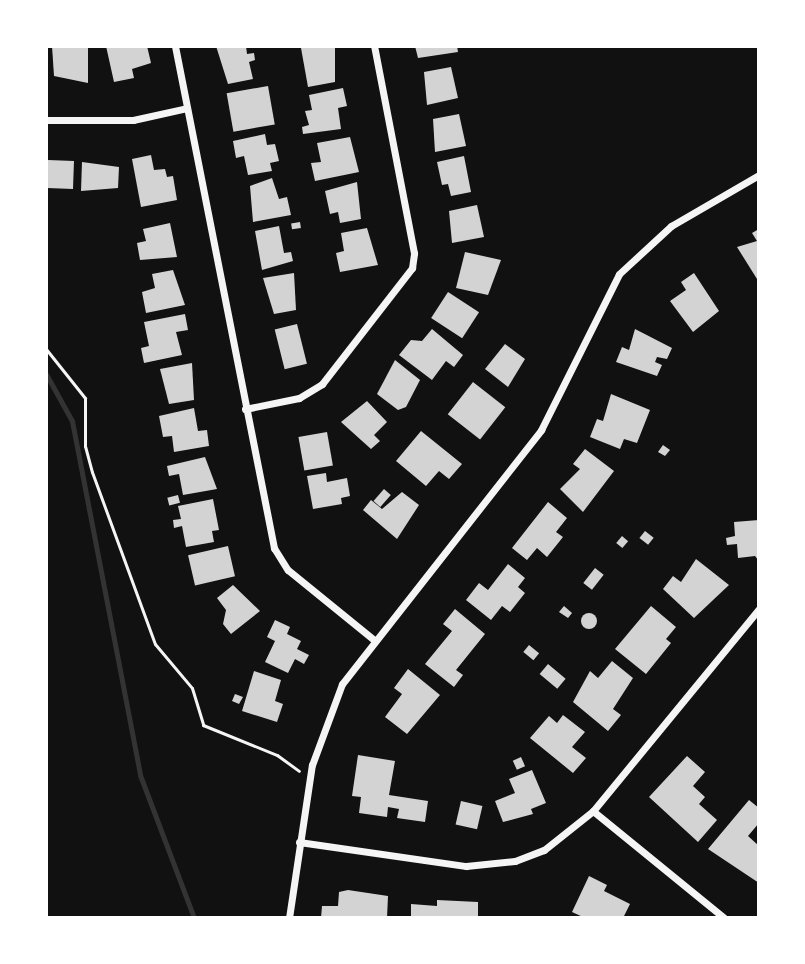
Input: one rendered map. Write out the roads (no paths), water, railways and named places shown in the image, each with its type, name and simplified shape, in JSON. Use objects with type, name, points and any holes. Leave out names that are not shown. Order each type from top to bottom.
[{"type":"street","points":[[175,46],[245,409],[281,561],[374,640]]},
{"type":"street","points":[[245,409],[299,398],[322,384],[412,268],[414,253],[374,46]]},
{"type":"street","points":[[46,120],[133,120],[187,108]]},
{"type":"street","points":[[289,918],[310,774],[329,709],[374,640],[541,430],[619,274],[671,226],[759,175]]},
{"type":"street","points":[[299,842],[479,866],[544,850],[593,811],[759,609]]},
{"type":"street","points":[[593,811],[724,918]]},
{"type":"waterway","points":[[46,374],[72,421],[140,775],[194,918]]}]
